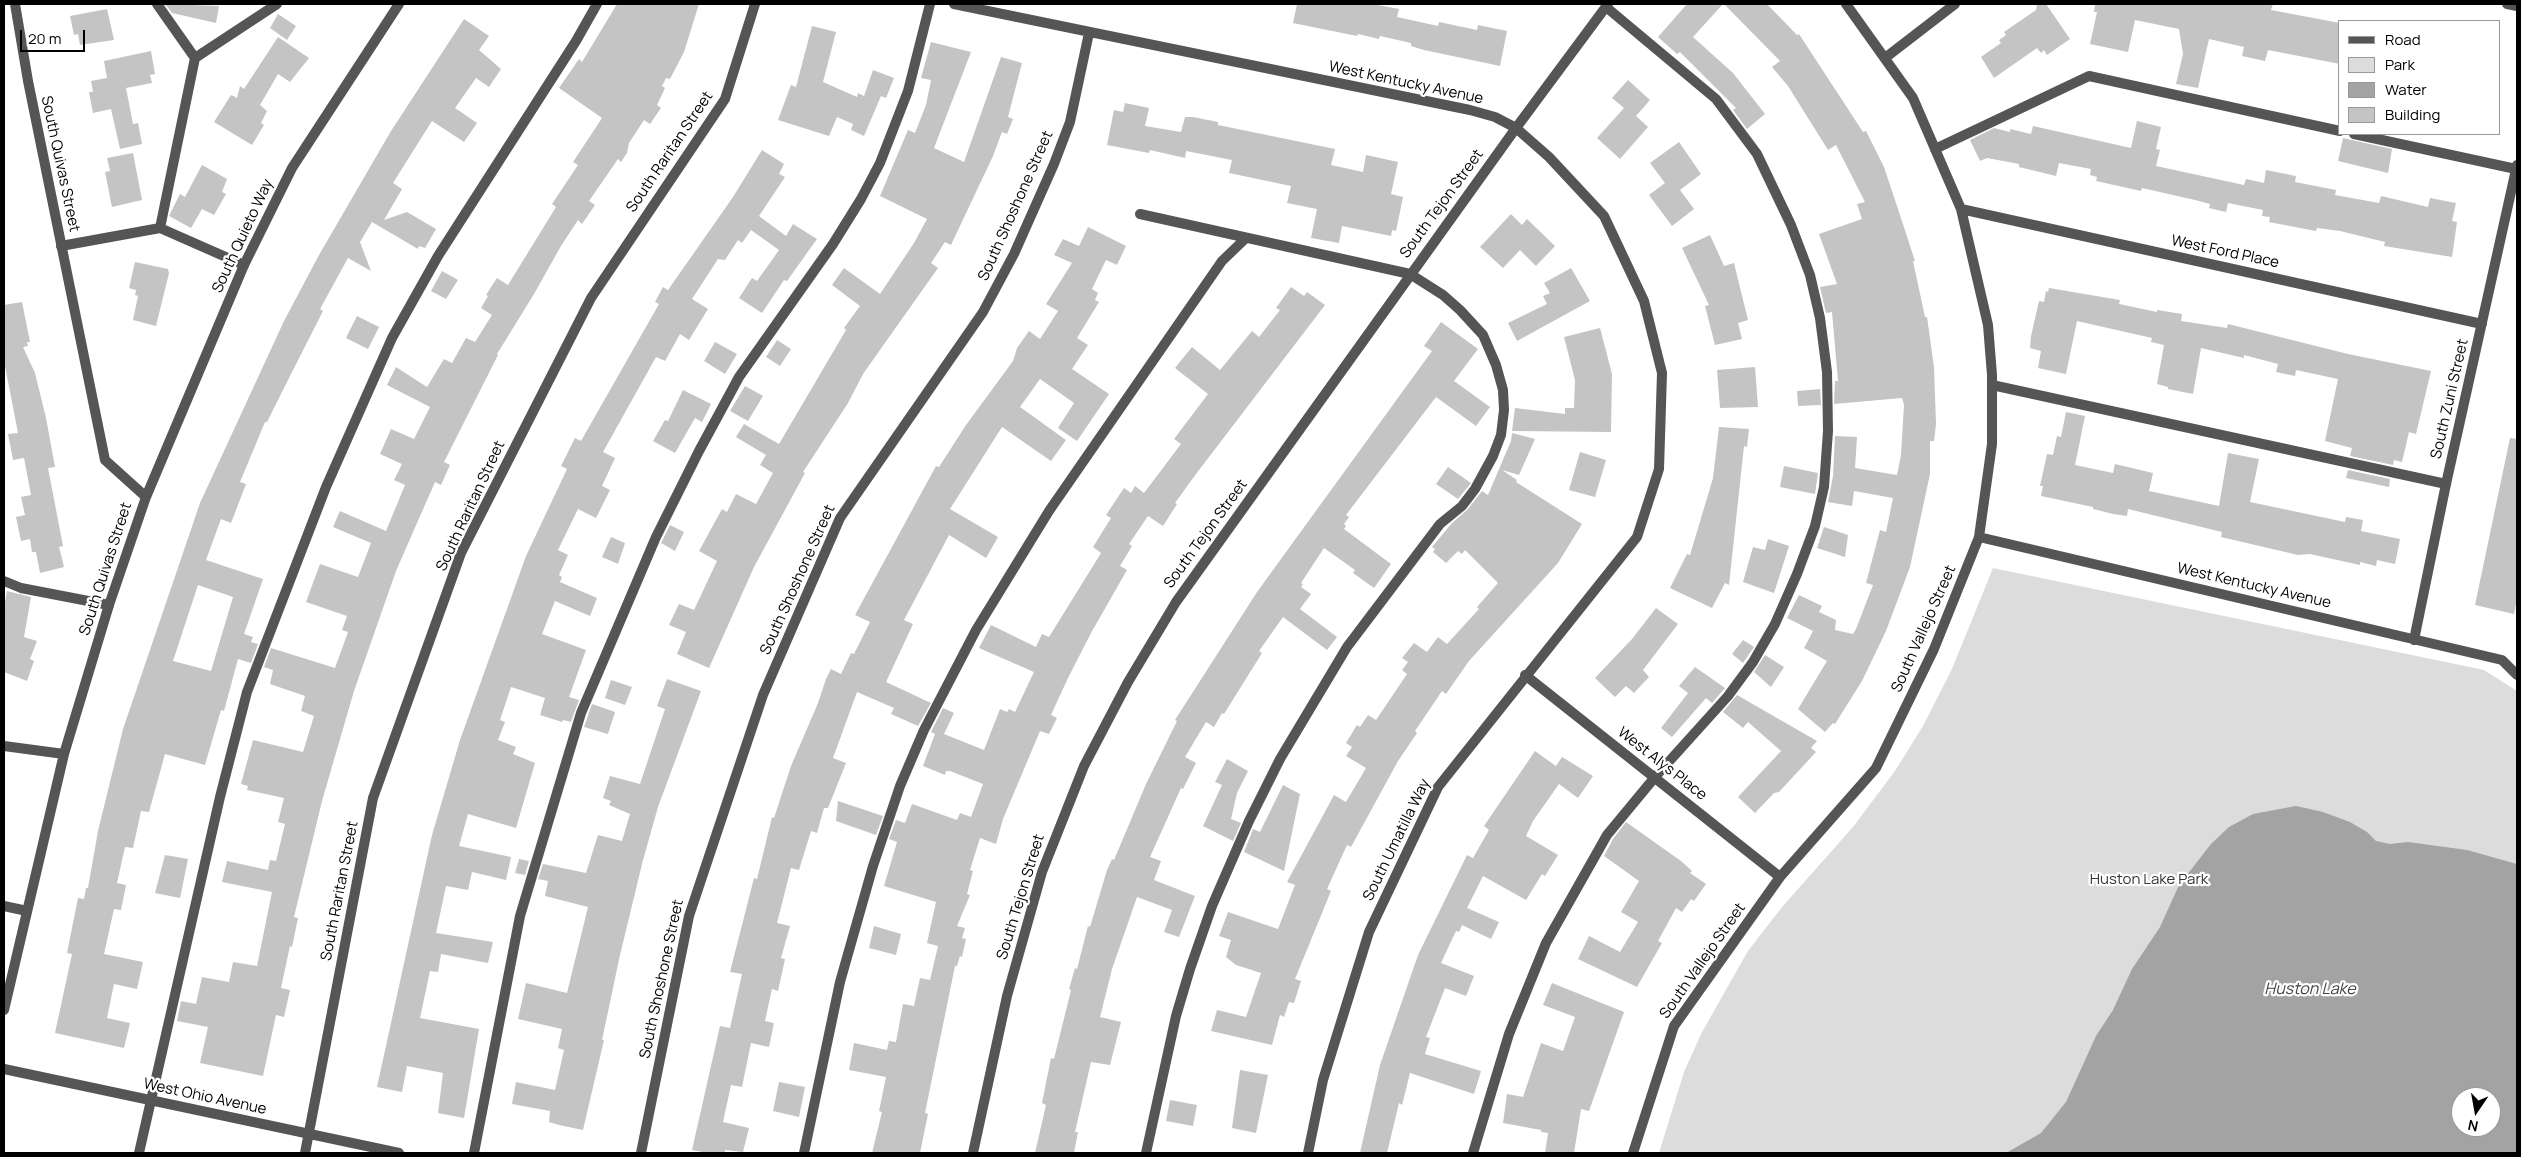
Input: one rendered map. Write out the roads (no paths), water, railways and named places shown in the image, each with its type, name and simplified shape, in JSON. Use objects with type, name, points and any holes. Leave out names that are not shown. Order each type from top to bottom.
[{"type":"street","name":"South Quivas Street","points":[[4,1010],[64,754],[109,605],[146,497],[105,460],[28,81],[15,4]]},
{"type":"street","points":[[157,4],[195,58]]},
{"type":"street","points":[[160,228],[195,58],[277,4]]},
{"type":"street","name":"South Quieto Way","points":[[146,497],[244,265],[292,168],[398,4]]},
{"type":"street","points":[[139,1153],[220,797],[247,692],[326,487],[356,416],[401,322],[438,256],[576,41],[597,4]]},
{"type":"street","name":"South Raritan Street","points":[[305,1153],[373,798],[462,553],[591,298],[725,99],[755,4]]},
{"type":"street","points":[[474,1153],[520,916],[581,713],[656,537],[699,451],[740,377],[833,244],[861,199],[880,163],[908,91],[930,4]]},
{"type":"street","name":"West Kentucky Avenue","points":[[954,4],[1470,110],[1495,118],[1516,128],[1582,191],[1604,216],[1644,301],[1662,373],[1659,469],[1637,537]]},
{"type":"street","name":"South Vallejo Street","points":[[1632,1153],[1674,1026],[1780,877],[1876,768],[1934,649],[1980,537],[1992,444],[1992,385],[1988,324],[1962,209],[1913,98],[1846,4]]},
{"type":"street","points":[[1884,58],[1955,4]]},
{"type":"street","points":[[2506,4],[2517,6]]},
{"type":"street","points":[[1473,1153],[1509,1034],[1546,943],[1607,835],[1655,777],[1728,696],[1753,662],[1775,624],[1798,574],[1815,526],[1824,487],[1828,431],[1827,372],[1820,318],[1810,275],[1791,225],[1756,154],[1716,99],[1607,5]]},
{"type":"street","name":"South Tejon Street","points":[[973,1153],[1007,996],[1032,904],[1054,837],[1088,758],[1128,682],[1176,602],[1410,274],[1607,5]]},
{"type":"street","name":"South Shoshone Street","points":[[641,1153],[689,916],[763,694],[840,518],[983,312],[1014,254],[1054,164],[1070,122],[1090,33]]},
{"type":"street","points":[[1935,149],[2089,76],[2338,131]]},
{"type":"street","points":[[2359,135],[2517,167]]},
{"type":"street","name":"South Zuni Street","points":[[2414,640],[2446,484],[2517,167]]},
{"type":"street","name":"West Ford Place","points":[[1962,209],[2482,324]]},
{"type":"street","points":[[1140,214],[1410,274],[1442,294],[1460,310],[1482,335],[1496,365],[1503,390],[1501,435],[1493,456],[1462,506],[1440,524],[1347,647],[1280,759],[1249,821],[1212,906],[1182,997],[1146,1153]]},
{"type":"street","points":[[61,246],[160,228],[244,265]]},
{"type":"street","points":[[804,1153],[840,982],[873,866],[900,786],[924,730],[976,630],[1049,511],[1222,261],[1246,238]]},
{"type":"street","points":[[1992,385],[2446,484]]},
{"type":"street","name":"South Umatilla Way","points":[[1308,1153],[1323,1080],[1369,932],[1438,787],[1525,675],[1637,537]]},
{"type":"street","name":"West Kentucky Avenue","points":[[1980,537],[2502,660],[2517,675]]},
{"type":"street","points":[[4,581],[21,588],[109,605]]},
{"type":"street","name":"West Alys Place","points":[[1525,675],[1780,877]]},
{"type":"street","points":[[4,746],[64,754]]},
{"type":"street","points":[[4,906],[27,911]]},
{"type":"street","name":"West Ohio Avenue","points":[[4,1069],[400,1153]]},
{"type":"water","name":"Huston Lake","points":[[2296,806],[2323,812],[2350,822],[2367,832],[2376,841],[2390,844],[2408,842],[2467,850],[2517,864],[2517,1153],[2006,1153],[2041,1133],[2066,1102],[2096,1036],[2113,1010],[2132,969],[2160,927],[2179,885],[2211,844],[2229,827],[2253,814]]},
{"type":"park label","name":"Huston Lake Park","points":[[2149,880]]}]
